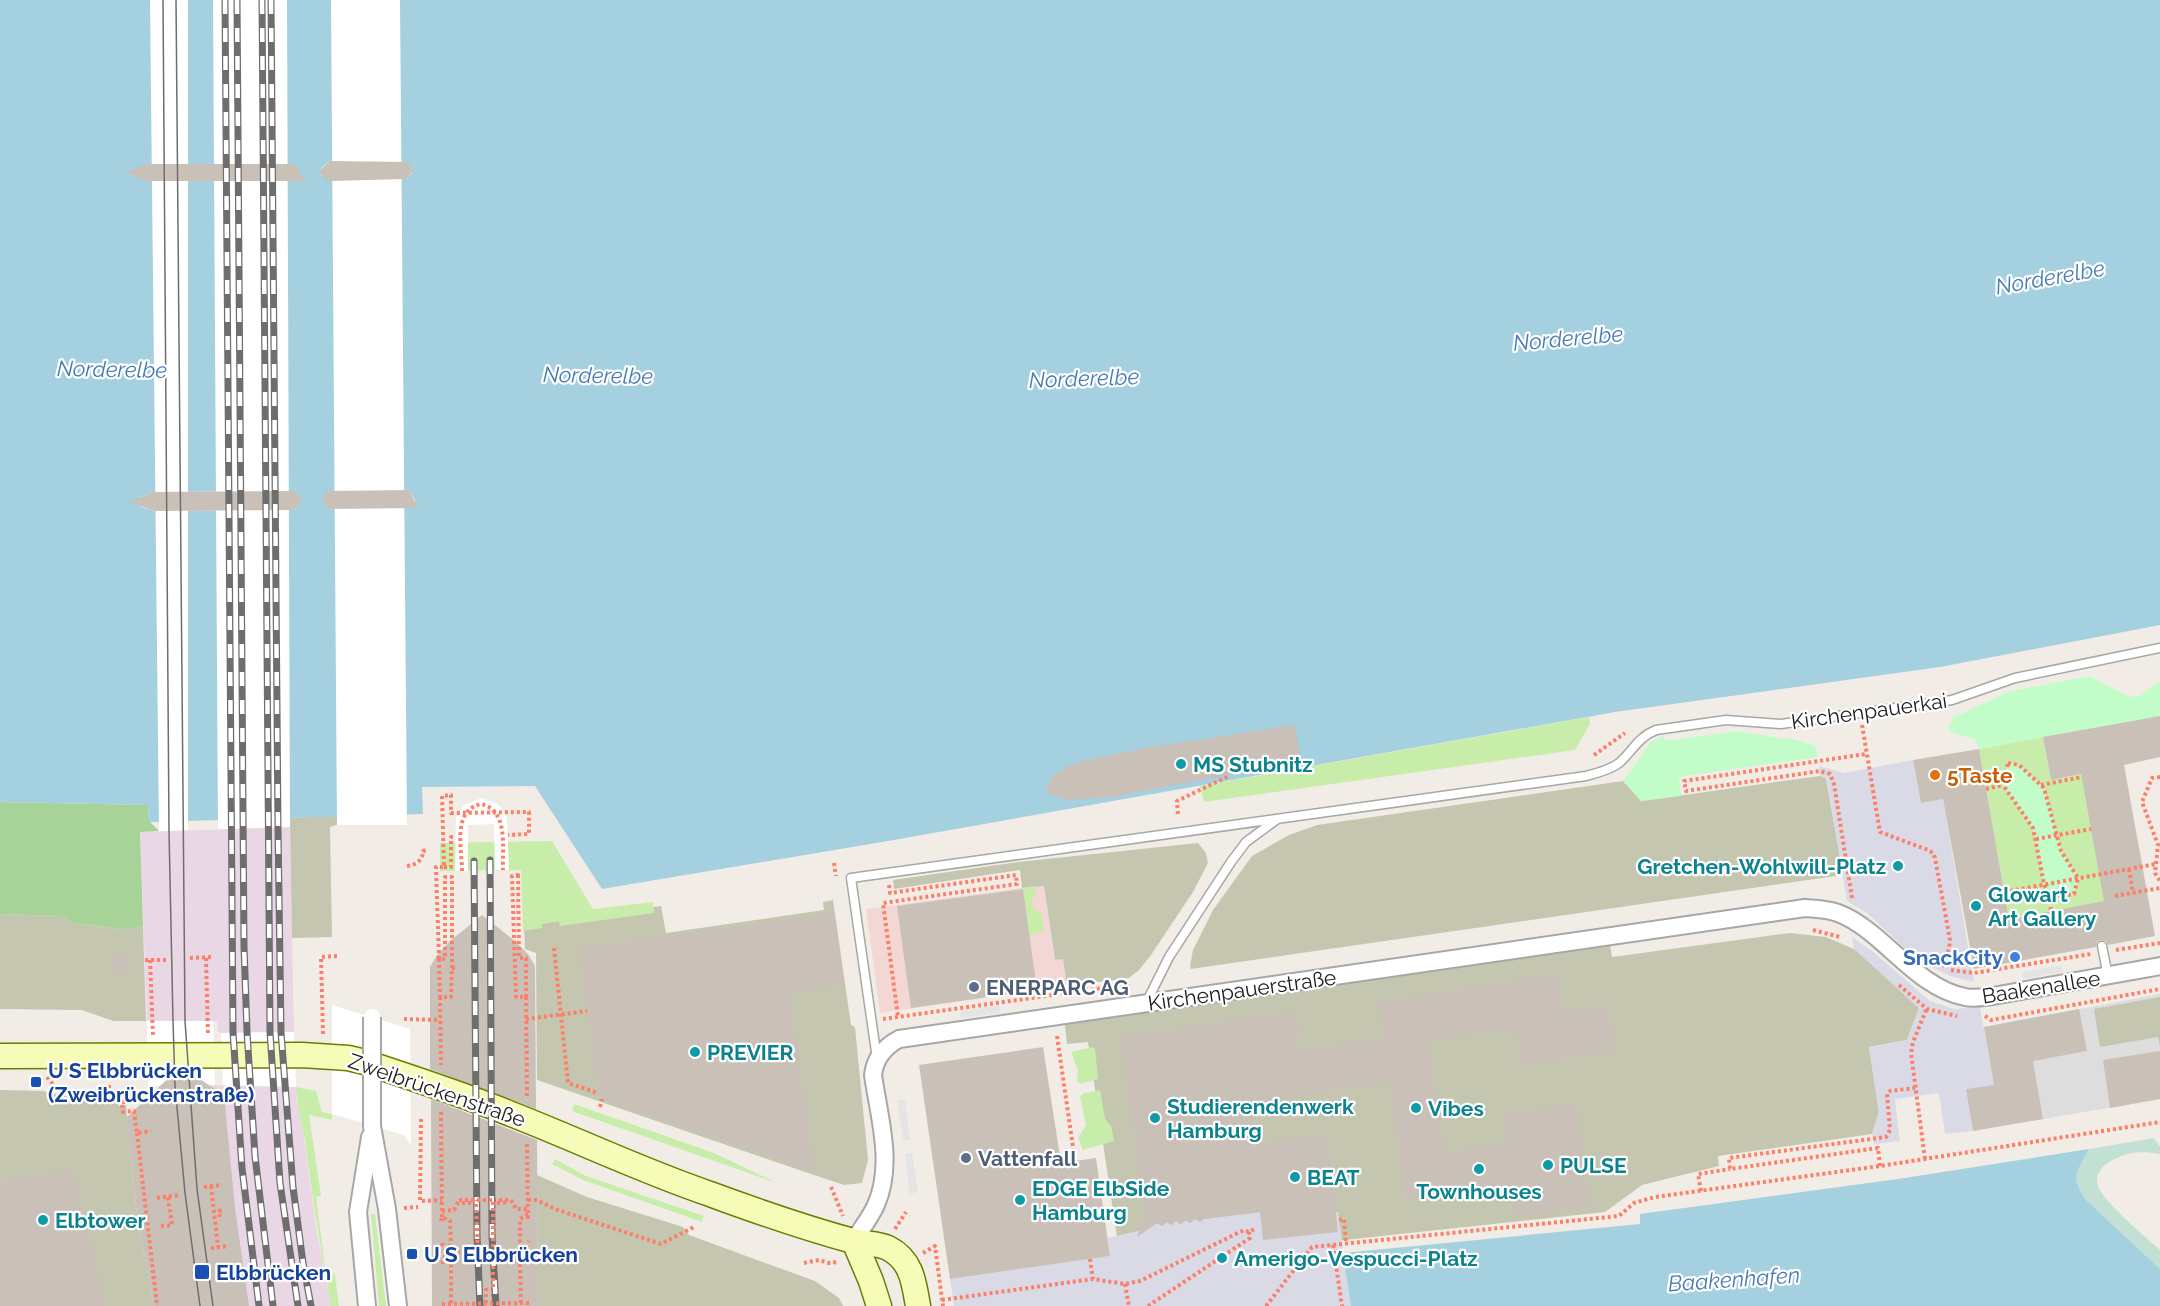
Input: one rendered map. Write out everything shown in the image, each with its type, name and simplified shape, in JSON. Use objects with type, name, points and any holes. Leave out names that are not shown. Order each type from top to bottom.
[{"type":"main road","name":"Zweibrückenstraße","points":[[0,1056],[291,1055],[348,1058],[365,1062],[481,1102],[612,1158],[710,1195],[854,1241],[887,1248],[901,1259],[914,1277],[918,1306]]},
{"type":"main road","points":[[854,1241],[879,1306]]},
{"type":"street","name":"Kirchenpauerstraße","points":[[877,1059],[883,1050],[899,1039],[1805,908]]},
{"type":"street","name":"Baakenallee","points":[[1805,908],[1836,912],[1852,920],[1930,982],[1948,992],[1965,997],[1993,996],[2160,966]]},
{"type":"street","points":[[367,1306],[358,1212],[372,1126],[372,1017]]},
{"type":"street","points":[[854,1241],[875,1206],[882,1188],[885,1168],[885,1153],[873,1075],[877,1059]]},
{"type":"street","points":[[372,1126],[387,1209],[398,1306]]},
{"type":"lane","name":"Kirchenpauerkai","points":[[1279,818],[1586,776],[1616,765],[1646,734],[1666,728],[1726,720],[1780,724],[1952,700],[2015,678],[2160,648]]},
{"type":"lane","points":[[1145,1003],[1169,957],[1231,862],[1246,842],[1279,818]]},
{"type":"lane","points":[[877,1059],[851,878],[1279,818]]},
{"type":"lane","points":[[2102,946],[2108,976]]},
{"type":"path","points":[[1860,714],[1880,832],[1928,850],[1935,858],[1950,940],[1942,967]]},
{"type":"path","points":[[1594,755],[1625,733]]},
{"type":"path","points":[[1852,898],[1834,784],[1830,774],[1820,771],[1686,791],[1684,781],[1866,754]]},
{"type":"path","points":[[2049,895],[2073,894],[2078,878],[2061,851],[2043,788],[2019,765],[2007,763],[2003,785],[2033,828],[2051,911]]},
{"type":"path","points":[[1178,814],[1177,801],[1229,776]]},
{"type":"path","points":[[2040,785],[2082,777]]},
{"type":"path","points":[[2160,777],[2152,778],[2142,802],[2158,845],[2155,873],[2160,881]]},
{"type":"path","points":[[1986,789],[2003,785]]},
{"type":"path","points":[[444,867],[442,796],[451,795],[451,813],[529,812],[529,834],[508,835]]},
{"type":"path","points":[[462,871],[462,818],[470,808],[481,804],[495,811],[501,821],[503,870]]},
{"type":"path","points":[[2035,839],[2091,829]]},
{"type":"path","points":[[438,957],[445,959],[445,877],[452,877],[454,968],[451,996],[440,997],[438,957],[436,867],[451,867],[451,837],[455,837]]},
{"type":"path","points":[[407,866],[419,862],[423,851],[428,850]]},
{"type":"path","points":[[2004,892],[2156,864]]},
{"type":"path","points":[[2128,869],[2133,893]]},
{"type":"path","points":[[518,875],[519,958],[526,958],[526,997],[516,997],[512,968],[512,876],[518,875]]},
{"type":"path","points":[[895,892],[1016,875],[1017,884],[883,903],[897,1017]]},
{"type":"path","points":[[2115,896],[2160,888]]},
{"type":"path","points":[[554,948],[568,1083],[598,1093]]},
{"type":"path","points":[[323,1034],[321,957],[337,956]]},
{"type":"path","points":[[190,958],[208,957],[208,1028]]},
{"type":"path","points":[[145,960],[166,960]]},
{"type":"path","points":[[150,960],[153,1036]]},
{"type":"path","points":[[881,1020],[1115,985]]},
{"type":"path","points":[[1925,1159],[1911,1048],[1927,1009]]},
{"type":"path","points":[[526,1019],[587,1011]]},
{"type":"path","points":[[404,1019],[440,1020]]},
{"type":"path","points":[[1058,1036],[1075,1161]]},
{"type":"path","points":[[36,1083],[44,1082]]},
{"type":"path","points":[[109,1085],[110,1095],[134,1093],[135,1102],[122,1102],[123,1112],[134,1111],[157,1306]]},
{"type":"path","points":[[1731,1169],[1729,1158],[1886,1137],[1890,1130],[1887,1094],[1890,1091],[1915,1088]]},
{"type":"path","points":[[600,1107],[602,1099]]},
{"type":"path","points":[[422,1119],[420,1201],[442,1200]]},
{"type":"path","points":[[1266,1306],[1312,1248],[1619,1216],[1634,1203],[1655,1197],[1880,1166],[2160,1122]]},
{"type":"path","points":[[137,1133],[151,1131]]},
{"type":"path","points":[[1701,1191],[1698,1174],[1878,1148],[1880,1166]]},
{"type":"path","points":[[204,1187],[222,1185]]},
{"type":"path","points":[[212,1186],[218,1217],[219,1211],[225,1210]]},
{"type":"path","points":[[212,1186],[218,1247]]},
{"type":"path","points":[[157,1198],[180,1195]]},
{"type":"path","points":[[160,1226],[172,1225],[167,1197]]},
{"type":"path","points":[[528,1200],[537,1200],[555,1209],[661,1244],[694,1227]]},
{"type":"path","points":[[475,1201],[478,1303]]},
{"type":"path","points":[[442,1211],[454,1210],[460,1202],[475,1201],[510,1202],[516,1209],[528,1209]]},
{"type":"path","points":[[493,1303],[495,1201]]},
{"type":"path","points":[[404,1208],[418,1207]]},
{"type":"path","points":[[528,1219],[528,1214],[520,1219],[520,1241],[529,1263]]},
{"type":"path","points":[[441,1221],[442,1217],[450,1221],[451,1241],[442,1264]]},
{"type":"path","points":[[1339,1220],[1344,1219],[1346,1243]]},
{"type":"path","points":[[942,1300],[1093,1279],[1125,1284],[1140,1281],[1244,1230],[1249,1232],[1257,1228]]},
{"type":"path","points":[[1148,1306],[1250,1238],[1249,1232]]},
{"type":"path","points":[[521,1303],[520,1263],[529,1241]]},
{"type":"path","points":[[441,1242],[451,1264],[451,1304]]},
{"type":"path","points":[[1333,1245],[1342,1306]]},
{"type":"path","points":[[211,1248],[229,1246]]},
{"type":"path","points":[[935,1246],[943,1306]]},
{"type":"path","points":[[447,1253],[460,1252]]},
{"type":"path","points":[[512,1252],[525,1252]]},
{"type":"path","points":[[1090,1259],[1093,1279]]},
{"type":"path","points":[[478,1260],[493,1260]]},
{"type":"path","points":[[1125,1284],[1130,1306]]},
{"type":"path","points":[[486,1288],[486,1303]]},
{"type":"path","points":[[442,1304],[530,1303]]},
{"type":"shaded area","name":"Gretchen-Wohlwill-Platz","points":[[1913,760],[1921,803],[1943,799],[1974,982],[1950,976],[1930,966],[1909,952],[1867,913],[1847,901],[1827,779],[1820,776],[1819,766],[1844,773]]},
{"type":"shaded area","points":[[1820,776],[1826,778],[1843,875],[1191,969],[1190,966],[1193,950],[1213,910],[1252,856],[1289,835],[1317,825],[1623,781],[1641,801]]},
{"type":"shaded area","points":[[338,816],[337,825],[330,827],[332,937],[292,938],[290,818]]},
{"type":"shaded area","points":[[290,827],[294,1032],[221,1033],[218,1031],[217,1021],[147,1021],[140,832]]},
{"type":"shaded area","points":[[1198,843],[1206,853],[1208,863],[1193,892],[1151,955],[1129,978],[1067,986],[1063,959],[1055,960],[1044,886],[1022,888],[1020,870],[894,889],[893,880],[1018,862]]},
{"type":"shaded area","points":[[1044,885],[1054,959],[1063,958],[1067,986],[880,1013],[866,909]]},
{"type":"shaded area","name":"PREVIER","points":[[833,900],[851,1025],[855,1027],[868,1160],[862,1183],[844,1185],[537,1080],[536,953],[525,949],[524,925],[661,906],[666,933],[824,910],[823,902]]},
{"type":"shaded area","points":[[0,914],[61,916],[75,923],[129,930],[143,925],[146,1021],[113,1021],[82,1010],[0,1009]]},
{"type":"shaded area","points":[[1790,933],[1826,937],[1856,950],[1919,1008],[1907,1040],[1869,1047],[1879,1112],[1872,1134],[1718,1156],[1719,1166],[1642,1185],[1605,1212],[1129,1263],[1117,1237],[1088,1042],[1067,1044],[1064,1017],[1609,940],[1612,957]]},
{"type":"shaded area","name":"Gretchen-Wohlwill-Platz","points":[[1852,937],[1872,951],[1930,1001],[1954,1009],[1980,1007],[1994,1085],[1966,1089],[1973,1131],[1945,1134],[1939,1093],[1895,1099],[1900,1141],[1874,1144],[1872,1134],[1879,1112],[1869,1047],[1907,1040],[1919,1008],[1854,949]]},
{"type":"shaded area","points":[[2061,965],[2063,972],[2023,979],[2022,972]]},
{"type":"shaded area","points":[[2160,994],[2160,1099],[1973,1131],[1966,1089],[1994,1084],[1984,1027]]},
{"type":"shaded area","points":[[2160,997],[2160,1047],[2158,1037],[2100,1047],[2094,1009]]},
{"type":"shaded area","points":[[999,1005],[1000,1013],[961,1018],[960,1011]]},
{"type":"shaded area","points":[[193,1085],[296,1087],[317,1232],[331,1306],[195,1306]]},
{"type":"shaded area","points":[[0,1090],[43,1091],[70,1097],[94,1095],[95,1101],[118,1099],[119,1106],[126,1105],[137,1215],[154,1306],[0,1306]]},
{"type":"shaded area","points":[[905,1099],[910,1140],[903,1140],[897,1100]]},
{"type":"shaded area","points":[[2154,1138],[2160,1147],[2160,1154],[2147,1152],[2123,1155],[2108,1163],[2101,1170],[2097,1183],[2106,1199],[2160,1250],[2160,1269],[2087,1201],[2077,1181],[2078,1169],[2089,1149]]},
{"type":"shaded area","points":[[912,1153],[918,1192],[910,1194],[905,1154]]},
{"type":"shaded area","points":[[537,1175],[587,1197],[683,1227],[689,1235],[815,1281],[839,1298],[843,1306],[534,1306],[538,1302]]},
{"type":"shaded area","name":"Amerigo-Vespucci-Platz","points":[[1260,1212],[1263,1221],[1338,1212],[1351,1306],[954,1306],[950,1279],[1110,1256],[1108,1238],[1150,1228],[1157,1223],[1162,1226],[1167,1222],[1171,1225],[1176,1221],[1181,1224],[1186,1220],[1190,1223],[1195,1219],[1200,1222],[1204,1219]]},
{"type":"green space","points":[[2089,676],[2130,697],[2139,696],[2160,681],[2160,716],[1979,749],[1976,740],[1951,732],[1949,728],[1953,716],[2008,692]]},
{"type":"green space","points":[[1589,717],[1590,724],[1575,750],[1204,802],[1200,786]]},
{"type":"green space","points":[[1738,731],[1792,739],[1816,746],[1818,757],[1679,777],[1681,796],[1641,801],[1623,781],[1651,742],[1663,736],[1665,741]]},
{"type":"green space","points":[[2043,737],[2051,780],[2081,774],[2099,871],[2147,894],[2009,919],[1979,749]],"holes":[[[2040,785],[2044,788],[2061,851],[2078,878],[2049,895],[2044,884],[2033,828]]]},
{"type":"green space","points":[[2008,763],[2019,765],[2044,788],[2061,851],[2078,878],[2074,894],[2049,895],[2044,884],[2033,828],[2003,785]]},
{"type":"green space","points":[[0,802],[148,805],[149,821],[159,831],[140,832],[143,925],[129,930],[75,923],[61,916],[0,914]]},
{"type":"green space","points":[[552,841],[593,909],[653,902],[654,913],[560,926],[559,921],[542,924],[542,928],[523,931],[521,870],[440,871],[440,843]]},
{"type":"green space","points":[[1035,886],[1036,895],[1032,899],[1033,908],[1042,914],[1044,930],[1029,936],[1022,888]]},
{"type":"green space","points":[[1092,1047],[1095,1049],[1098,1079],[1080,1084],[1077,1081],[1078,1071],[1071,1052]]},
{"type":"green space","points":[[296,1087],[316,1091],[322,1112],[332,1114],[332,1120],[309,1115],[321,1196],[316,1197],[325,1267],[335,1275],[339,1306],[331,1306]]},
{"type":"green space","points":[[1100,1090],[1105,1119],[1111,1126],[1114,1141],[1083,1150],[1078,1138],[1086,1125],[1080,1097],[1082,1094]]},
{"type":"green space","points":[[574,1104],[714,1153],[777,1183],[572,1111]]},
{"type":"green space","points":[[555,1159],[586,1176],[704,1216],[702,1222],[583,1180],[552,1164]]},
{"type":"green space","points":[[371,1214],[375,1214],[386,1306],[379,1306]]},
{"type":"water","name":"Norderelbe","points":[[0,0],[2160,0],[2160,625],[1940,667],[1615,712],[888,841],[602,889],[535,786],[422,787],[423,814],[149,822],[148,805],[0,802]],"holes":[[[330,161],[406,162],[412,169],[412,173],[406,179],[330,181],[321,174],[321,168]],[[146,164],[295,164],[299,173],[295,181],[146,181],[133,172]],[[409,490],[415,500],[410,508],[330,509],[324,503],[330,491]],[[294,491],[300,503],[294,510],[155,511],[141,507],[135,502],[140,497],[153,492]]]},
{"type":"water","name":"Baakenhafen","points":[[2089,1149],[2078,1169],[2077,1181],[2081,1193],[2160,1269],[2160,1306],[1351,1306],[1343,1253],[1640,1224],[1640,1214],[1898,1179]]},
{"type":"pier","points":[[150,0],[188,0],[188,830],[169,831],[159,831]]},
{"type":"pier","points":[[213,0],[287,0],[290,827],[218,829]]},
{"type":"pier","points":[[331,0],[400,0],[407,825],[337,825]]},
{"type":"pier","points":[[482,798],[499,805],[507,818],[509,870],[495,870],[494,824],[468,825],[468,871],[455,871],[456,817],[464,805]]},
{"type":"pier","points":[[332,1005],[410,1029],[411,1146],[404,1135],[332,1114]]},
{"type":"pier","points":[[147,1021],[213,1021],[215,1085],[148,1086]]},
{"type":"pier","points":[[294,1032],[296,1087],[223,1085],[221,1033]]},
{"type":"building","points":[[330,161],[408,162],[413,171],[406,179],[330,181],[325,179],[319,171]]},
{"type":"building","points":[[146,164],[295,164],[305,181],[146,181],[126,172]]},
{"type":"building","points":[[409,490],[418,508],[329,509],[322,500],[327,491]]},
{"type":"building","points":[[294,491],[303,499],[294,510],[155,511],[129,502],[153,492]]},
{"type":"building","points":[[2160,716],[2160,757],[2124,765],[2155,936],[2108,945],[2106,941],[2101,940],[2097,942],[2096,947],[1974,969],[1943,799],[1921,803],[1913,760],[1979,749],[2009,919],[2104,901],[2081,774],[2051,780],[2043,737]]},
{"type":"building","name":"MS Stubnitz","points":[[1295,725],[1301,761],[1112,797],[1070,800],[1051,796],[1046,788],[1053,776],[1082,761],[1146,748]]},
{"type":"building","points":[[1023,889],[1037,990],[911,1008],[897,906]]},
{"type":"building","name":"PREVIER","points":[[834,913],[844,986],[790,993],[815,1172],[599,1098],[578,948]]},
{"type":"building","points":[[482,915],[515,941],[528,954],[535,966],[536,1109],[430,1069],[430,967],[450,941]]},
{"type":"building","points":[[112,954],[130,954],[130,970],[112,976]]},
{"type":"building","points":[[1557,974],[1563,1012],[1609,1006],[1616,1052],[1520,1065],[1515,1029],[1429,1041],[1445,1151],[1508,1144],[1504,1112],[1578,1104],[1590,1208],[1516,1217],[1512,1186],[1405,1198],[1389,1083],[1252,1103],[1257,1142],[1328,1135],[1338,1232],[1263,1240],[1260,1212],[1204,1219],[1200,1222],[1195,1219],[1190,1223],[1186,1220],[1181,1224],[1176,1221],[1171,1225],[1167,1222],[1162,1226],[1157,1223],[1137,1237],[1147,1210],[1141,1199],[1142,1186],[1137,1174],[1139,1161],[1134,1148],[1136,1135],[1130,1124],[1132,1111],[1127,1101],[1128,1087],[1123,1075],[1125,1061],[1120,1049],[1122,1037],[1133,1032],[1146,1034],[1159,1028],[1171,1030],[1184,1025],[1196,1027],[1208,1022],[1221,1023],[1233,1018],[1245,1020],[1259,1014],[1270,1016],[1283,1011],[1295,1012],[1300,1025],[1297,1050],[1383,1038],[1378,1001]]},
{"type":"building","points":[[2079,1009],[2087,1051],[2033,1061],[2043,1119],[1973,1131],[1966,1089],[1994,1085],[1984,1027]]},
{"type":"building","name":"EDGE ElbSide Hamburg","points":[[1043,1047],[1061,1163],[1096,1158],[1110,1256],[950,1279],[919,1065]]},
{"type":"building","points":[[2160,1051],[2160,1099],[2110,1108],[2103,1060]]},
{"type":"building","points":[[177,1070],[186,1070],[224,1095],[235,1208],[249,1306],[154,1306],[137,1215],[127,1117]]},
{"type":"building","points":[[431,1099],[537,1140],[538,1306],[432,1306]]},
{"type":"building","name":"Elbtower","points":[[74,1168],[106,1306],[0,1306],[0,1182]]},
{"type":"tram line","points":[[163,0],[169,831],[173,1021],[175,1086],[185,1193],[200,1306]]},
{"type":"tram line","points":[[176,0],[185,1021],[197,1189],[213,1306]]},
{"type":"railway","points":[[225,0],[233,1032],[242,1168],[259,1306]]},
{"type":"railway","points":[[237,0],[244,946],[255,1156],[273,1306]]},
{"type":"railway","points":[[262,0],[270,1032],[280,1183],[298,1306]]},
{"type":"railway","points":[[271,0],[281,1032],[293,1187],[311,1306]]},
{"type":"railway","points":[[490,860],[492,1236],[496,1306]]},
{"type":"railway","points":[[474,861],[477,1236],[480,1306]]},
{"type":"place","name":"MS Stubnitz","points":[[1181,764]]},
{"type":"place","name":"5Taste","points":[[1935,775]]},
{"type":"place","name":"Gretchen-Wohlwill-Platz","points":[[1898,866]]},
{"type":"place","name":"Glowart Art Gallery","points":[[1976,906]]},
{"type":"place","name":"SnackCity","points":[[2015,957]]},
{"type":"place","name":"ENERPARC AG","points":[[974,987]]},
{"type":"place","name":"PREVIER","points":[[695,1052]]},
{"type":"place","name":"U S Elbbrücken (Zweibrückenstraße)","points":[[36,1082]]},
{"type":"place","name":"Vibes","points":[[1416,1108]]},
{"type":"place","name":"Studierendenwerk Hamburg","points":[[1155,1118]]},
{"type":"place","name":"Vattenfall","points":[[966,1158]]},
{"type":"place","name":"PULSE","points":[[1548,1165]]},
{"type":"place","name":"Townhouses","points":[[1479,1169]]},
{"type":"place","name":"BEAT","points":[[1295,1177]]},
{"type":"place","name":"EDGE ElbSide Hamburg","points":[[1020,1200]]},
{"type":"place","name":"Elbtower","points":[[43,1220]]},
{"type":"place","name":"U S Elbbrücken","points":[[412,1254]]},
{"type":"place","name":"Amerigo-Vespucci-Platz","points":[[1222,1258]]},
{"type":"place","name":"Elbbrücken","points":[[202,1272]]}]
